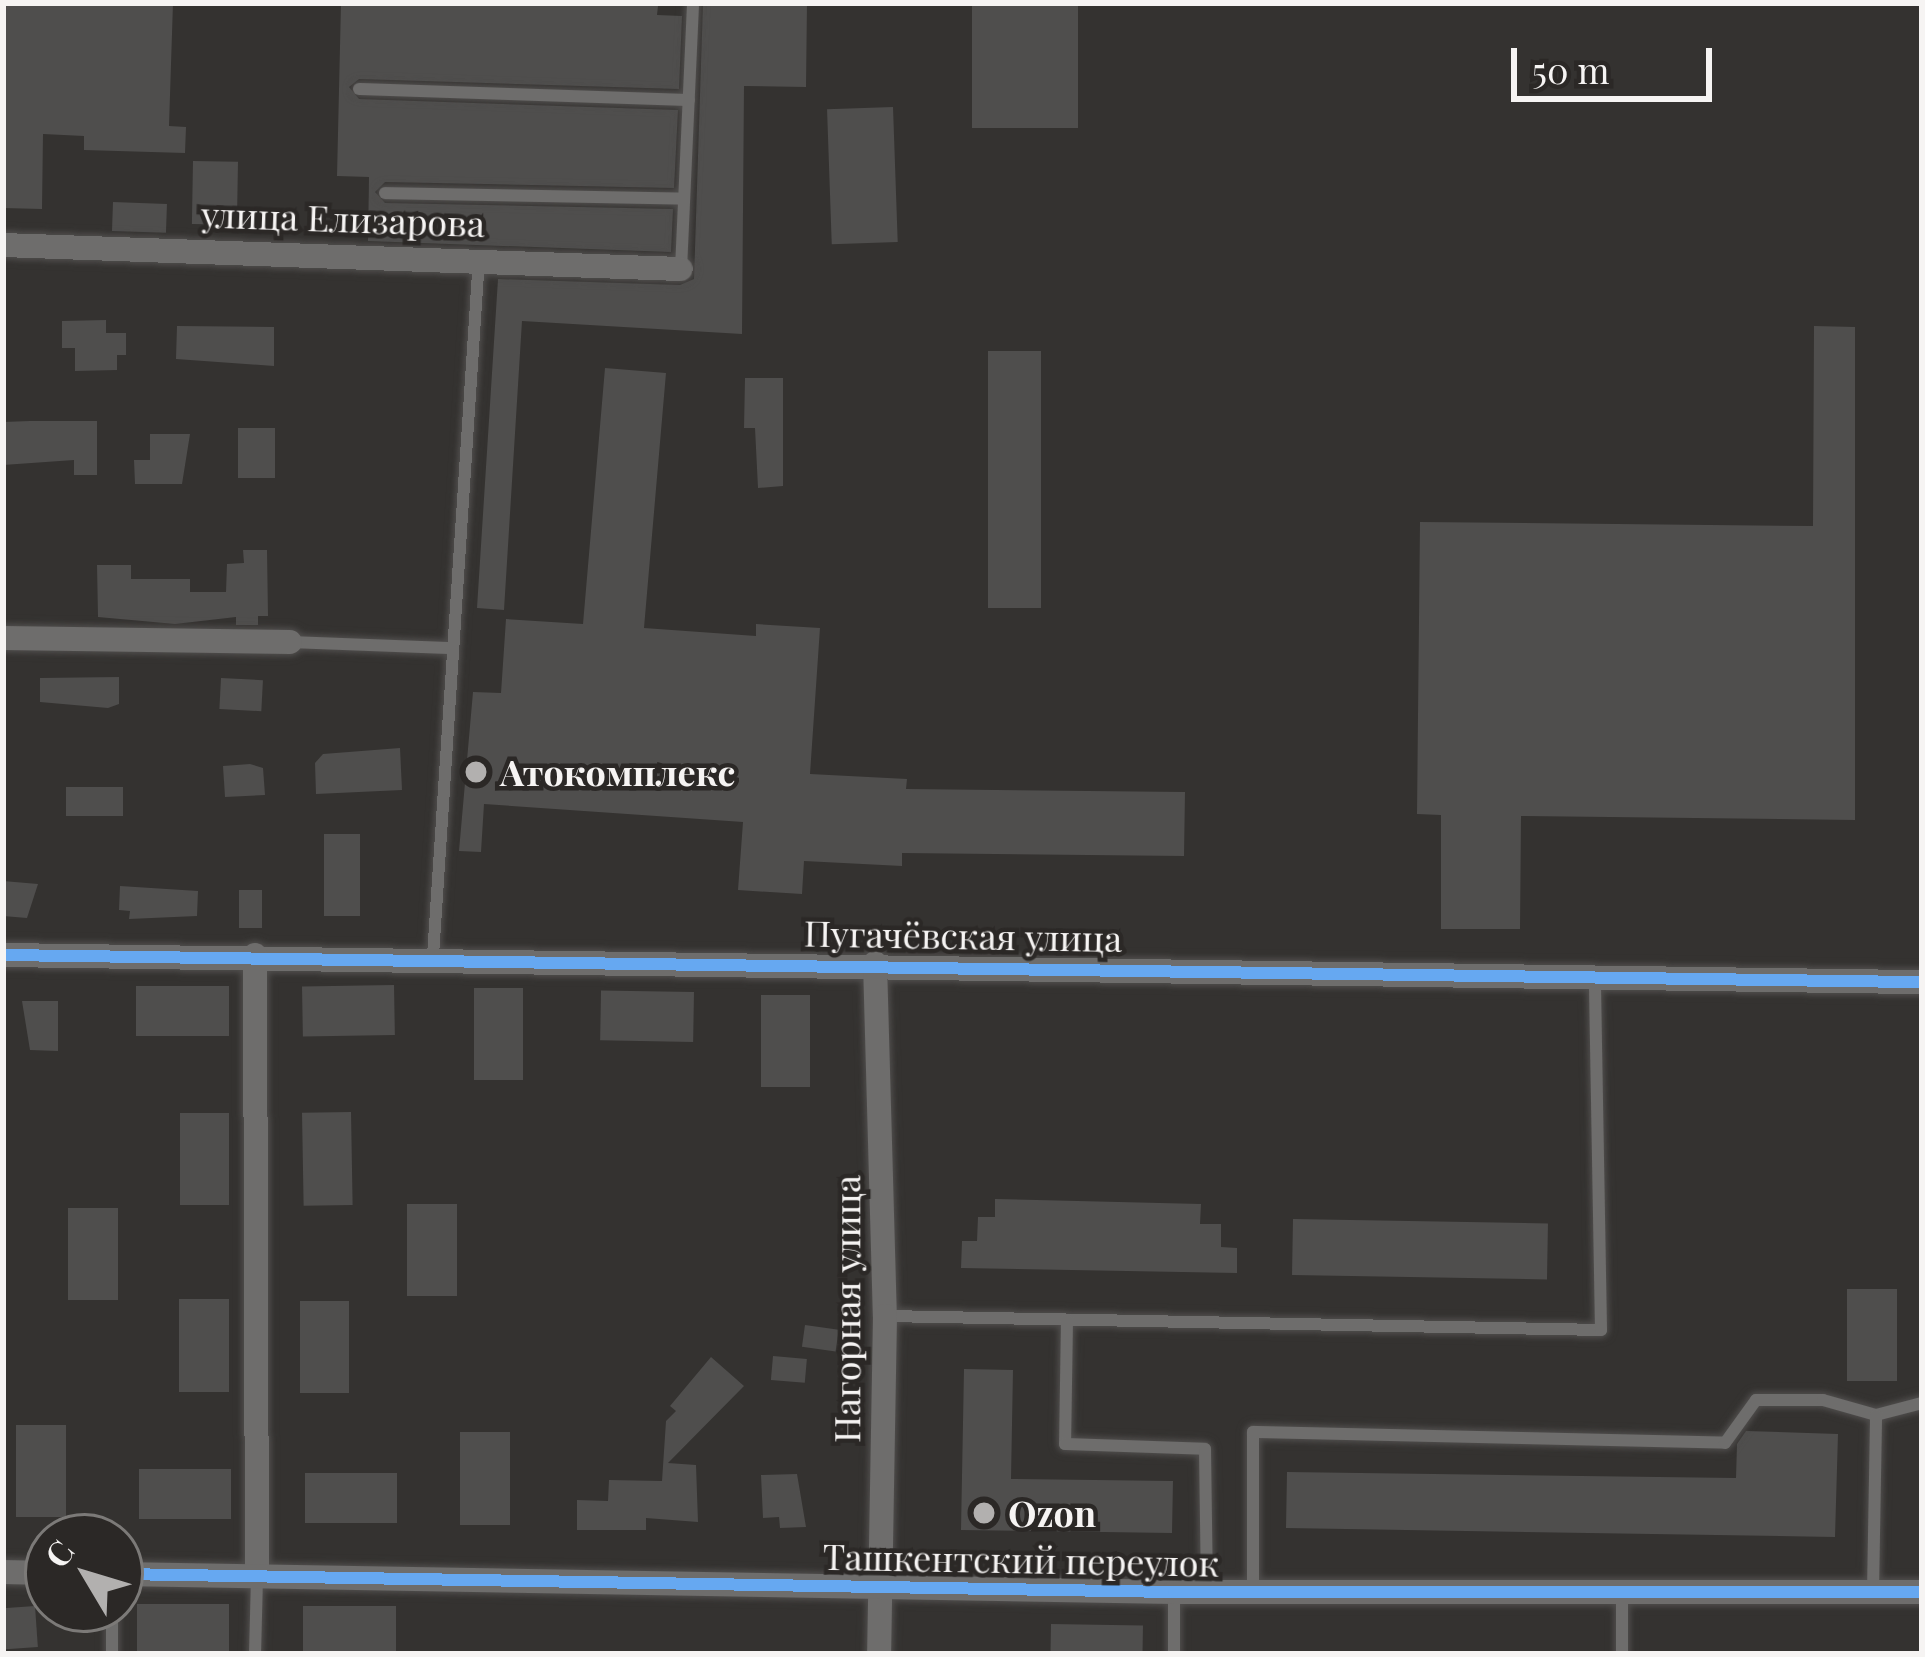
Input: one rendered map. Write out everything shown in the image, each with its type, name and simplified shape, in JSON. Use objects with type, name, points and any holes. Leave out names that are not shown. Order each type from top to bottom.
[{"type":"street","name":"улица Елизарова","points":[[3,245],[479,257],[681,268]]},
{"type":"street","points":[[3,638],[290,642]]},
{"type":"street","name":"Пугачёвская улица","points":[[3,955],[433,956],[1922,982]]},
{"type":"street","points":[[255,955],[257,1576]]},
{"type":"street","name":"Нагорная улица","points":[[875,964],[885,1316],[879,1654]]},
{"type":"street","name":"Ташкентский переулок","points":[[144,1574],[1174,1592],[1922,1592]]},
{"type":"lane","points":[[681,268],[693,3]]},
{"type":"lane","points":[[359,89],[688,100]]},
{"type":"lane","points":[[385,193],[684,199]]},
{"type":"lane","points":[[433,956],[448,648],[462,608],[479,257]]},
{"type":"lane","points":[[290,642],[448,648]]},
{"type":"lane","points":[[885,1316],[1601,1330],[1595,976]]},
{"type":"lane","points":[[1067,1320],[1065,1444],[1205,1449],[1207,1591]]},
{"type":"lane","points":[[1253,1590],[1253,1432],[1725,1443],[1756,1400],[1823,1400],[1876,1415],[1922,1403]]},
{"type":"lane","points":[[1873,1593],[1876,1415]]},
{"type":"lane","points":[[255,1654],[257,1576]]},
{"type":"lane","points":[[1174,1592],[1174,1654]]},
{"type":"lane","points":[[1622,1594],[1622,1654]]},
{"type":"building","points":[[3,3],[173,3],[169,126],[186,127],[185,153],[84,150],[84,136],[43,134],[42,209],[3,208]]},
{"type":"building","points":[[341,3],[658,6],[657,15],[682,16],[679,89],[359,79],[349,87],[359,99],[678,110],[674,188],[385,182],[375,192],[385,203],[673,209],[671,252],[368,241],[369,177],[337,176]]},
{"type":"building","points":[[703,3],[807,3],[806,87],[744,86],[742,334],[522,321],[504,610],[477,608],[498,279],[680,285],[694,279]]},
{"type":"building","points":[[972,3],[1078,3],[1078,128],[972,128]]},
{"type":"building","points":[[893,107],[898,242],[832,244],[827,109]]},
{"type":"building","points":[[193,161],[238,162],[237,225],[192,224]]},
{"type":"building","points":[[113,202],[167,204],[166,233],[112,231]]},
{"type":"building","points":[[106,320],[106,333],[126,333],[126,355],[117,355],[117,370],[75,371],[75,348],[62,348],[62,321]]},
{"type":"building","points":[[177,326],[274,327],[274,366],[176,359]]},
{"type":"building","points":[[1814,326],[1855,327],[1855,820],[1521,816],[1520,929],[1441,929],[1441,815],[1417,814],[1420,522],[1813,526]]},
{"type":"building","points":[[988,351],[1041,351],[1041,608],[988,608]]},
{"type":"building","points":[[605,368],[666,373],[644,628],[756,636],[756,624],[820,628],[810,774],[907,779],[906,789],[1185,792],[1184,856],[902,853],[902,866],[804,861],[802,894],[738,890],[743,822],[484,804],[481,852],[459,851],[473,692],[501,693],[506,619],[583,624]]},
{"type":"building","points":[[745,378],[783,378],[783,486],[758,488],[755,428],[744,428]]},
{"type":"building","points":[[97,421],[97,475],[74,475],[74,460],[3,465],[3,422]]},
{"type":"building","points":[[238,428],[275,428],[275,478],[238,478]]},
{"type":"building","points":[[150,434],[190,434],[182,484],[135,484],[134,460],[150,460]]},
{"type":"building","points":[[243,550],[267,550],[268,616],[258,616],[258,625],[236,625],[236,617],[175,624],[98,617],[97,565],[131,565],[131,579],[190,579],[190,592],[226,592],[227,564],[244,563]]},
{"type":"building","points":[[119,677],[119,704],[108,708],[40,702],[40,678]]},
{"type":"building","points":[[221,678],[263,680],[261,711],[219,709]]},
{"type":"building","points":[[400,748],[402,790],[316,794],[315,763],[323,754]]},
{"type":"building","points":[[223,766],[263,768],[265,795],[225,797]]},
{"type":"building","points":[[66,787],[123,787],[123,816],[66,816]]},
{"type":"building","points":[[324,834],[360,834],[360,916],[324,916]]},
{"type":"building","points":[[3,881],[38,884],[27,918],[3,916]]},
{"type":"building","points":[[120,886],[198,891],[197,916],[129,919],[130,911],[119,910]]},
{"type":"building","points":[[239,890],[262,890],[262,928],[239,928]]},
{"type":"building","points":[[394,985],[395,1035],[303,1037],[302,987]]},
{"type":"building","points":[[136,986],[229,986],[229,1036],[136,1036]]},
{"type":"building","points":[[474,988],[523,988],[523,1080],[474,1080]]},
{"type":"building","points":[[601,990],[694,992],[693,1042],[600,1040]]},
{"type":"building","points":[[761,995],[810,995],[810,1087],[761,1087]]},
{"type":"building","points":[[22,1001],[58,1001],[58,1051],[30,1050]]},
{"type":"building","points":[[351,1112],[353,1205],[304,1206],[302,1113]]},
{"type":"building","points":[[180,1113],[229,1113],[229,1205],[180,1205]]},
{"type":"building","points":[[995,1199],[1201,1204],[1200,1224],[1221,1224],[1221,1247],[1237,1248],[1237,1273],[961,1268],[962,1241],[977,1241],[978,1217],[995,1217]]},
{"type":"building","points":[[407,1204],[457,1204],[457,1296],[407,1296]]},
{"type":"building","points":[[68,1208],[118,1208],[118,1300],[68,1300]]},
{"type":"building","points":[[1293,1219],[1548,1223],[1547,1279],[1292,1275]]},
{"type":"building","points":[[1847,1289],[1897,1289],[1897,1381],[1847,1381]]},
{"type":"building","points":[[179,1299],[229,1299],[229,1392],[179,1392]]},
{"type":"building","points":[[300,1301],[349,1301],[349,1393],[300,1393]]},
{"type":"building","points":[[805,1325],[839,1330],[836,1352],[802,1347]]},
{"type":"building","points":[[773,1356],[807,1359],[805,1383],[771,1380]]},
{"type":"building","points":[[711,1357],[744,1386],[668,1463],[696,1465],[698,1522],[646,1518],[646,1530],[577,1530],[577,1500],[608,1501],[609,1480],[662,1481],[666,1421],[676,1411],[670,1406]]},
{"type":"building","points":[[964,1369],[1013,1370],[1011,1479],[1173,1481],[1172,1533],[961,1530]]},
{"type":"building","points":[[16,1425],[66,1425],[66,1513],[24,1513],[16,1517]]},
{"type":"building","points":[[1746,1431],[1838,1434],[1835,1537],[1286,1528],[1287,1472],[1736,1478],[1737,1444]]},
{"type":"building","points":[[460,1432],[510,1432],[510,1525],[460,1525]]},
{"type":"building","points":[[139,1469],[231,1469],[231,1519],[144,1519],[144,1513],[139,1513]]},
{"type":"building","points":[[305,1473],[397,1473],[397,1523],[305,1523]]},
{"type":"building","points":[[797,1474],[806,1527],[780,1528],[779,1517],[763,1518],[761,1475]]},
{"type":"building","points":[[144,1604],[229,1604],[229,1654],[137,1654],[137,1633],[144,1633]]},
{"type":"building","points":[[303,1606],[396,1606],[396,1654],[303,1654]]},
{"type":"building","points":[[24,1607],[24,1633],[37,1633],[38,1647],[6,1649],[3,1608]]},
{"type":"building","points":[[1051,1624],[1143,1626],[1142,1654],[1050,1654]]},
{"type":"cycle path","points":[[3,955],[1922,982]]},
{"type":"cycle path","points":[[144,1574],[1174,1592],[1922,1592]]},
{"type":"place","name":"Атокомплекс","points":[[476,772]]},
{"type":"place","name":"Ozon","points":[[984,1513]]}]
